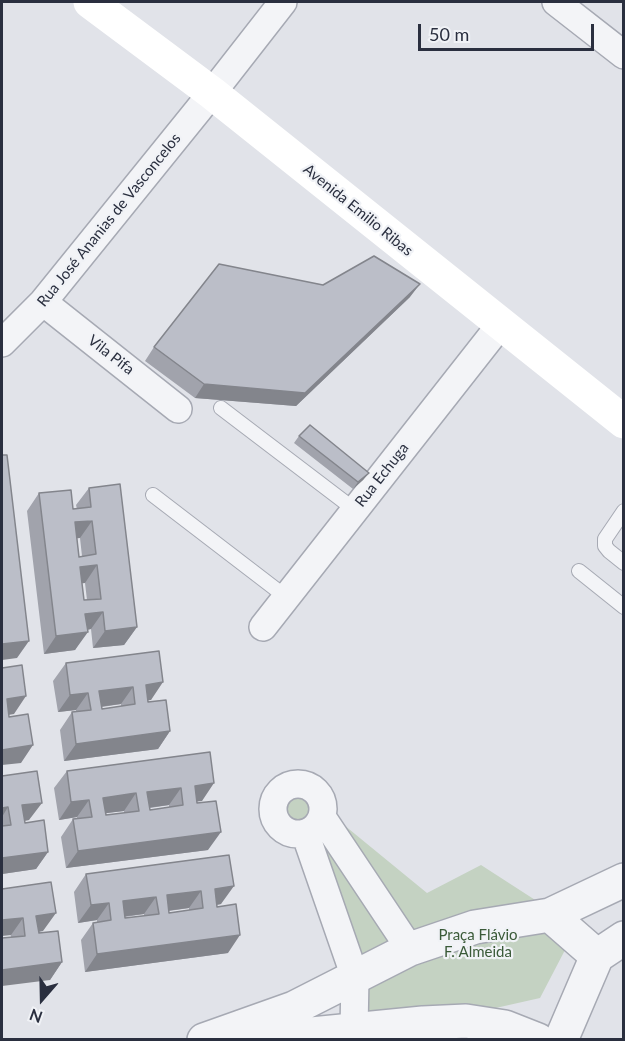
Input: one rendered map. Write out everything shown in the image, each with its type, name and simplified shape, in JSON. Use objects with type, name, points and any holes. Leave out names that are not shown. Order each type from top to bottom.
[{"type":"main road","name":"Avenida Emilio Ribas","points":[[90,2],[212,93],[624,422]]},
{"type":"street","name":"Rua José Ananias de Vasconcelos","points":[[2,344],[43,302],[212,93],[282,2]]},
{"type":"street","points":[[556,2],[624,56]]},
{"type":"street","name":"Vila Pifa","points":[[43,302],[178,409]]},
{"type":"street","name":"Rua Echuga","points":[[263,627],[501,324]]},
{"type":"street","points":[[353,1035],[355,977],[313,825],[410,949]]},
{"type":"street","points":[[204,1040],[355,977],[410,949],[476,927],[550,915],[624,880]]},
{"type":"street","points":[[550,915],[597,956]]},
{"type":"street","points":[[561,1040],[597,956],[624,938]]},
{"type":"street","points":[[251,1040],[353,1035],[423,1023],[466,1021],[505,1028],[538,1040]]},
{"type":"lane","points":[[221,408],[355,510]]},
{"type":"lane","points":[[153,495],[286,597]]},
{"type":"lane","points":[[624,511],[605,539],[605,546],[624,563]]},
{"type":"lane","points":[[579,571],[624,607]]},
{"type":"green space","name":"Praça Flávio F. Almeida","points":[[295,772],[312,778],[333,816],[427,893],[481,865],[577,927],[540,998],[469,1014],[352,1013],[299,845],[269,824],[263,799],[274,780],[283,774]]},
{"type":"building","points":[[374,256],[420,284],[305,393],[204,384],[154,347],[219,264],[323,285]]},
{"type":"building","points":[[310,425],[369,473],[358,482],[299,436]]},
{"type":"building","points":[[2,455],[7,455],[29,641],[2,644]]},
{"type":"building","points":[[120,484],[137,627],[105,631],[103,612],[85,614],[88,632],[56,636],[39,493],[71,490],[73,509],[91,507],[89,488]],"holes":[[[92,521],[96,554],[79,557],[75,522]],[[97,565],[101,599],[84,600],[80,567]]]},
{"type":"building","points":[[159,651],[163,682],[146,685],[148,702],[166,700],[170,731],[76,744],[72,712],[91,710],[88,693],[70,695],[66,663]],"holes":[[[133,687],[135,704],[102,709],[99,691]]]},
{"type":"building","points":[[22,665],[26,696],[7,699],[9,717],[28,714],[33,745],[2,750],[2,668]]},
{"type":"building","points":[[210,752],[214,783],[195,786],[197,803],[216,801],[221,832],[78,851],[73,819],[92,817],[89,800],[71,802],[67,771]],"holes":[[[181,788],[183,805],[150,810],[147,792]],[[136,793],[139,811],[106,815],[103,798]]]},
{"type":"building","points":[[37,771],[42,803],[22,805],[25,823],[44,820],[48,852],[2,858],[2,826],[11,825],[8,807],[2,808],[2,776]]},
{"type":"building","points":[[229,855],[234,886],[215,889],[217,907],[236,904],[240,935],[97,954],[93,923],[111,920],[109,903],[91,905],[86,874]],"holes":[[[201,891],[203,908],[169,913],[167,895]],[[156,897],[159,914],[125,918],[123,901]]]},
{"type":"building","points":[[51,882],[56,913],[36,916],[39,933],[58,931],[62,962],[2,970],[2,938],[25,936],[23,918],[2,920],[2,889]]}]
